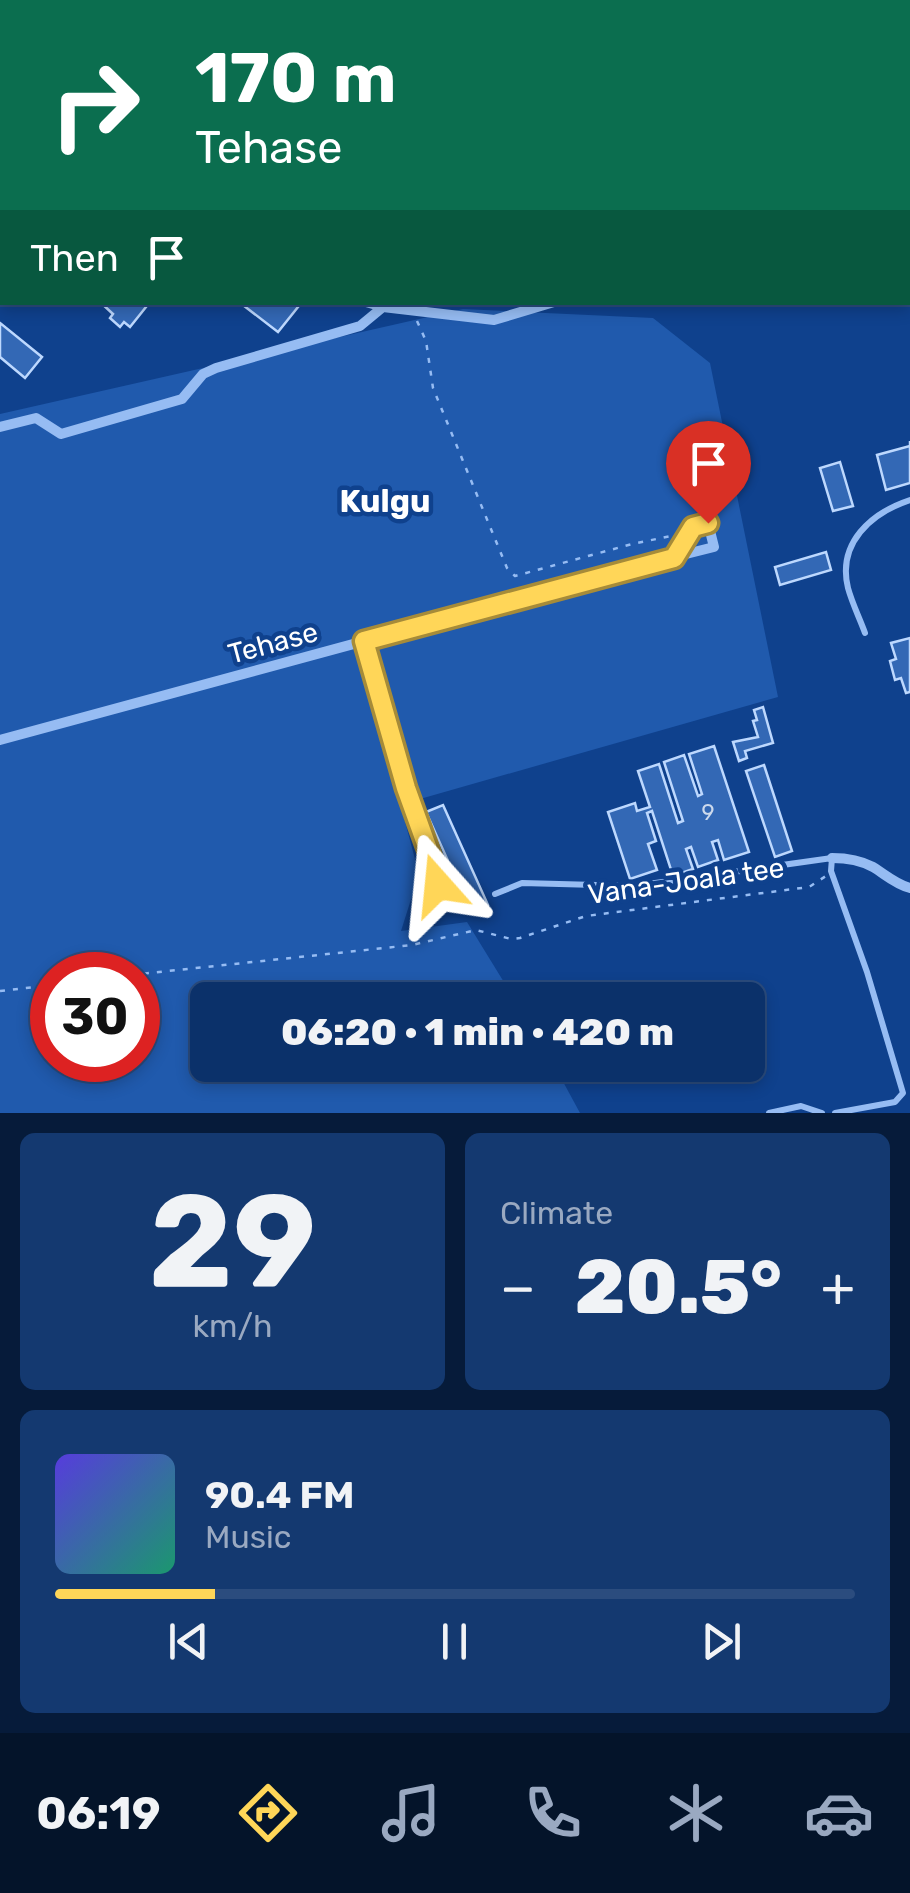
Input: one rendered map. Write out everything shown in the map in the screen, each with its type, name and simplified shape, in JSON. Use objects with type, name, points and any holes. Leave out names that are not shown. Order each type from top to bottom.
[{"type":"street","points":[[376,305],[494,320],[544,305]]},
{"type":"street","points":[[0,427],[36,418],[62,434],[182,400],[203,374],[360,326],[383,307]]},
{"type":"street","name":"Tehase","points":[[0,740],[674,558]]},
{"type":"street","points":[[364,641],[438,885]]},
{"type":"street","points":[[832,858],[850,858],[871,866],[898,885],[910,888]]},
{"type":"lane","points":[[866,633],[848,589],[846,564],[854,542],[873,517],[910,500]]},
{"type":"lane","points":[[495,894],[522,884],[634,886],[832,858],[831,871],[868,972],[903,1093],[896,1102],[835,1113]]},
{"type":"lane","points":[[769,1113],[802,1106],[822,1113]]},
{"type":"path","points":[[405,310],[416,319],[426,340],[434,388],[508,568],[515,576],[671,536]]},
{"type":"path","name":"Vana-Joala tee","points":[[160,972],[412,945],[476,930],[520,938],[586,916],[809,887],[831,871]]},
{"type":"path","points":[[0,991],[30,987]]},
{"type":"shaded area","points":[[463,309],[653,318],[710,363],[778,697],[400,803],[419,874],[401,931],[467,922],[504,982],[190,982],[190,1082],[563,1082],[580,1113],[0,1113],[0,414]]},
{"type":"building","points":[[103,305],[148,305],[130,327],[124,322],[120,327],[110,318],[113,314]]},
{"type":"building","points":[[243,305],[300,305],[278,332]]},
{"type":"building","points":[[0,323],[42,357],[25,378],[0,357]]},
{"type":"building","points":[[910,446],[910,483],[886,490],[877,455]]},
{"type":"building","points":[[840,462],[853,506],[833,511],[820,468]]},
{"type":"building","points":[[826,552],[831,570],[780,585],[775,567]]},
{"type":"building","points":[[910,638],[910,692],[906,693],[901,678],[895,680],[890,661],[896,659],[891,643]]},
{"type":"building","points":[[763,707],[773,743],[745,751],[747,758],[739,761],[733,742],[758,737],[754,710]]},
{"type":"building","points":[[714,746],[749,852],[724,860],[718,840],[712,842],[718,860],[698,867],[691,847],[686,849],[693,869],[673,876],[652,811],[647,813],[656,841],[648,844],[657,870],[630,879],[608,812],[635,803],[637,811],[650,807],[638,771],[659,764],[678,823],[683,821],[664,762],[684,755],[698,796],[702,794],[689,754]]},
{"type":"building","points":[[764,765],[792,851],[775,857],[746,771]]},
{"type":"building","points":[[443,805],[488,905],[471,912],[426,812]]},
{"type":"district","name":"Kulgu","points":[[385,501]]},
{"type":"route","points":[[438,885],[364,641],[674,558],[693,527],[708,523]]}]
